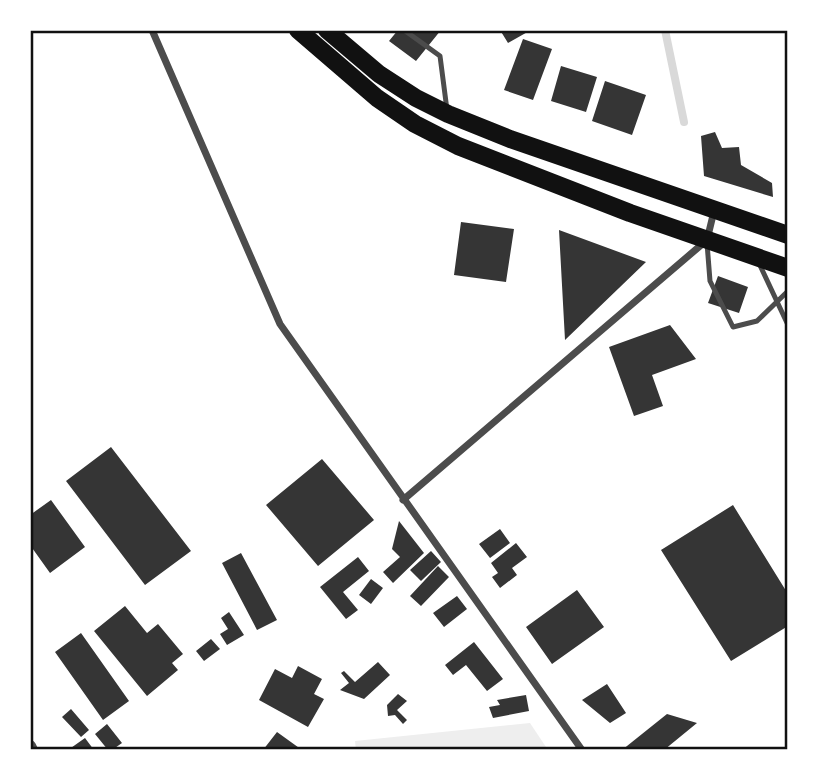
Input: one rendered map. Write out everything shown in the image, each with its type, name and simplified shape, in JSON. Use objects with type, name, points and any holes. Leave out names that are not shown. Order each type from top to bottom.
[{"type":"main road","points":[[298,30],[377,98],[415,124],[458,146],[630,213],[788,268]]},
{"type":"main road","points":[[327,30],[379,74],[416,98],[448,114],[510,139],[788,235]]},
{"type":"street","points":[[152,30],[280,324],[582,750]]},
{"type":"street","points":[[403,500],[707,240],[715,209]]},
{"type":"lane","points":[[404,30],[440,56],[448,114]]},
{"type":"lane","points":[[707,240],[710,281],[733,327],[757,321],[788,291]]},
{"type":"lane","points":[[755,255],[788,325]]},
{"type":"shaded area","points":[[530,723],[548,750],[356,750],[355,741]]},
{"type":"building","points":[[398,30],[441,30],[416,61],[389,41]]},
{"type":"building","points":[[500,30],[531,30],[508,43]]},
{"type":"building","points":[[523,39],[552,49],[533,100],[504,90]]},
{"type":"building","points":[[561,66],[597,77],[586,112],[551,101]]},
{"type":"building","points":[[605,81],[646,95],[632,135],[592,121]]},
{"type":"building","points":[[715,132],[722,148],[739,147],[741,165],[772,183],[773,197],[704,176],[701,136]]},
{"type":"building","points":[[461,222],[514,229],[506,282],[454,275]]},
{"type":"building","points":[[559,230],[646,262],[565,340]]},
{"type":"building","points":[[718,276],[748,287],[739,313],[708,303]]},
{"type":"building","points":[[670,325],[696,359],[652,375],[663,406],[634,416],[609,347]]},
{"type":"building","points":[[111,447],[191,551],[145,585],[66,481]]},
{"type":"building","points":[[322,459],[374,520],[318,566],[266,505]]},
{"type":"building","points":[[51,500],[85,547],[50,573],[30,545],[30,515]]},
{"type":"building","points":[[733,505],[788,594],[788,626],[731,661],[661,550]]},
{"type":"building","points":[[399,521],[424,553],[393,583],[383,572],[400,557],[392,549]]},
{"type":"building","points":[[500,529],[510,543],[490,558],[479,544]]},
{"type":"building","points":[[516,543],[527,557],[512,568],[517,575],[500,588],[492,577],[498,573],[491,563]]},
{"type":"building","points":[[431,551],[441,562],[421,581],[410,570]]},
{"type":"building","points":[[241,553],[277,620],[257,630],[222,563]]},
{"type":"building","points":[[358,557],[369,571],[343,592],[358,610],[346,619],[320,587]]},
{"type":"building","points":[[438,566],[449,577],[421,606],[410,596]]},
{"type":"building","points":[[371,579],[383,588],[371,604],[359,595]]},
{"type":"building","points":[[577,590],[604,627],[552,664],[526,627]]},
{"type":"building","points":[[457,596],[467,609],[444,627],[433,613]]},
{"type":"building","points":[[125,606],[147,633],[158,624],[183,654],[172,663],[178,670],[147,696],[94,631]]},
{"type":"building","points":[[229,612],[244,635],[227,645],[220,634],[228,629],[221,618]]},
{"type":"building","points":[[81,633],[129,701],[103,720],[55,652]]},
{"type":"building","points":[[211,639],[220,649],[204,661],[196,651]]},
{"type":"building","points":[[474,642],[503,679],[487,691],[466,665],[453,675],[445,665]]},
{"type":"building","points":[[378,662],[390,675],[364,699],[340,690],[349,683],[341,673],[344,671],[355,682]]},
{"type":"building","points":[[298,666],[322,679],[314,694],[324,699],[308,727],[259,700],[275,669],[292,678]]},
{"type":"building","points":[[607,684],[626,713],[610,723],[582,700]]},
{"type":"building","points":[[398,694],[407,701],[397,710],[407,720],[403,724],[395,715],[388,716],[387,705]]},
{"type":"building","points":[[526,695],[529,711],[493,718],[489,707],[500,705],[497,700]]},
{"type":"building","points":[[71,709],[89,730],[81,737],[62,717]]},
{"type":"building","points":[[667,714],[697,723],[664,750],[622,750]]},
{"type":"building","points":[[107,724],[122,743],[112,750],[108,750],[95,734]]},
{"type":"building","points":[[277,732],[302,750],[263,750]]},
{"type":"building","points":[[85,738],[94,750],[68,750]]},
{"type":"waterway","points":[[665,30],[684,122]]}]
